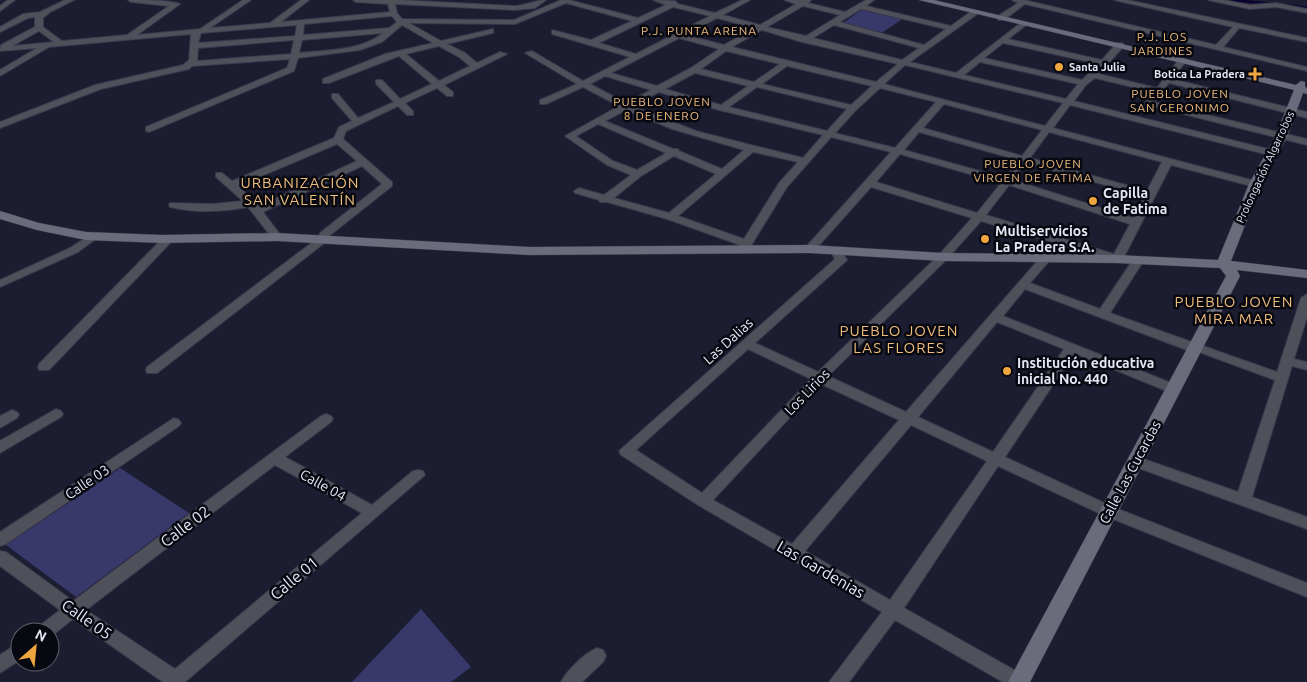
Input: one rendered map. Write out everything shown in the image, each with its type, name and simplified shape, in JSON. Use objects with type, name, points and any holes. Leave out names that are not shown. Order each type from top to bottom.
[{"type":"street","points":[[0,9],[12,0]]},
{"type":"street","points":[[0,30],[26,16],[42,14],[71,0]]},
{"type":"street","points":[[128,37],[176,4],[131,0]]},
{"type":"street","points":[[190,64],[193,61],[195,34],[248,0]]},
{"type":"street","points":[[272,25],[306,0]]},
{"type":"street","points":[[356,0],[520,8],[532,6],[542,0]]},
{"type":"street","points":[[471,5],[481,0]]},
{"type":"street","points":[[656,0],[805,40],[1068,101],[1273,153]]},
{"type":"street","points":[[592,43],[681,0]]},
{"type":"street","points":[[542,102],[583,84],[714,15],[747,0]]},
{"type":"street","points":[[787,0],[804,2],[847,15]]},
{"type":"street","points":[[805,40],[871,0]]},
{"type":"street","points":[[923,0],[1304,88]]},
{"type":"street","points":[[1015,0],[1307,69]]},
{"type":"street","points":[[1117,0],[1307,40]]},
{"type":"street","points":[[1211,0],[1250,7],[1276,5],[1307,11]]},
{"type":"street","points":[[390,1],[394,14],[400,22],[462,55],[476,67]]},
{"type":"street","points":[[0,125],[98,87],[160,74],[190,64],[295,56],[357,48],[379,40],[400,22],[515,22],[565,1],[638,20]]},
{"type":"street","points":[[638,174],[610,163],[570,136],[694,70],[725,48],[804,2]]},
{"type":"street","points":[[1001,18],[1024,2]]},
{"type":"street","points":[[861,7],[951,28]]},
{"type":"street","points":[[745,246],[783,186],[853,108],[902,63],[976,12]]},
{"type":"street","points":[[39,28],[39,17],[42,14]]},
{"type":"street","points":[[0,49],[394,14]]},
{"type":"street","points":[[149,129],[290,70],[295,56],[301,23]]},
{"type":"street","points":[[834,24],[924,47]]},
{"type":"street","points":[[957,76],[1022,24]]},
{"type":"street","points":[[1219,47],[1238,25]]},
{"type":"street","points":[[39,28],[60,43]]},
{"type":"street","points":[[0,49],[39,28]]},
{"type":"street","points":[[195,46],[392,30]]},
{"type":"street","points":[[326,81],[388,56],[490,31]]},
{"type":"street","points":[[556,32],[635,56]]},
{"type":"street","points":[[678,35],[1048,128],[1255,184]]},
{"type":"street","points":[[1001,40],[1104,63]]},
{"type":"street","points":[[0,74],[50,44]]},
{"type":"street","name":"Los Lirios","points":[[703,501],[820,377],[943,257],[978,217],[1083,83],[1094,76],[1120,45]]},
{"type":"street","points":[[400,53],[450,94]]},
{"type":"street","points":[[529,53],[583,84],[658,120],[752,148],[804,161]]},
{"type":"street","points":[[231,185],[338,140],[342,129],[504,54]]},
{"type":"street","points":[[978,59],[1083,83]]},
{"type":"street","points":[[1138,118],[1183,60]]},
{"type":"street","points":[[722,108],[786,63]]},
{"type":"street","name":"Prolongación Algarrobos","points":[[1223,264],[1255,184],[1273,153],[1291,111],[1304,88],[1307,69]]},
{"type":"street","points":[[694,70],[853,108]]},
{"type":"street","points":[[603,73],[722,108],[1006,181],[1136,222]]},
{"type":"street","points":[[1094,76],[1159,91]]},
{"type":"street","points":[[1167,80],[1307,116]]},
{"type":"street","points":[[379,82],[410,113]]},
{"type":"street","points":[[335,96],[357,122]]},
{"type":"street","points":[[810,249],[942,101]]},
{"type":"street","points":[[1149,103],[1307,142]]},
{"type":"street","points":[[598,120],[723,173]]},
{"type":"street","points":[[917,130],[1151,195]]},
{"type":"street","points":[[152,370],[323,239],[324,235],[388,184],[338,140]]},
{"type":"street","points":[[671,217],[752,148]]},
{"type":"street","points":[[604,200],[638,174],[675,152]]},
{"type":"street","points":[[1117,259],[1168,161]]},
{"type":"street","points":[[174,205],[254,207],[363,162]]},
{"type":"street","points":[[220,174],[254,207],[277,237]]},
{"type":"street","points":[[870,183],[1117,259]]},
{"type":"street","points":[[579,191],[604,200],[671,217],[745,246]]},
{"type":"street","points":[[0,214],[37,226],[93,236],[168,239],[277,237],[529,251],[745,246],[943,257],[1044,260],[1117,259],[1223,264],[1307,274]]},
{"type":"street","points":[[0,284],[74,250],[93,236]]},
{"type":"street","points":[[44,367],[168,239]]},
{"type":"street","name":"Las Dalias","points":[[626,451],[841,260],[836,250]]},
{"type":"street","points":[[793,554],[1044,260]]},
{"type":"street","points":[[1103,314],[1138,260]]},
{"type":"street","name":"Calle Las Cucardas","points":[[1019,682],[1233,276],[1230,269],[1223,264]]},
{"type":"street","points":[[1024,285],[1282,378]]},
{"type":"street","points":[[1243,501],[1282,378],[1304,324],[1307,298]]},
{"type":"street","points":[[995,317],[1174,389]]},
{"type":"street","points":[[747,344],[1108,511],[1307,590]]},
{"type":"street","points":[[838,682],[892,610],[1072,348]]},
{"type":"street","points":[[1288,361],[1307,366]]},
{"type":"street","points":[[0,448],[56,414]]},
{"type":"street","points":[[0,423],[12,415]]},
{"type":"street","name":"Calle 02","points":[[57,622],[326,419]]},
{"type":"street","name":"Calle 03","points":[[0,540],[174,423]]},
{"type":"street","name":"Las Gardenias","points":[[626,451],[703,501],[793,554],[1019,682]]},
{"type":"street","name":"Calle 04","points":[[275,458],[372,512]]},
{"type":"street","points":[[1135,461],[1307,524]]},
{"type":"street","name":"Calle 01","points":[[174,681],[418,475]]},
{"type":"street","name":"Calle 05","points":[[0,557],[174,681]]},
{"type":"street","points":[[570,682],[597,656]]},
{"type":"shaded area","points":[[861,10],[901,20],[879,33],[842,24]]},
{"type":"shaded area","points":[[120,468],[189,513],[76,597],[6,545]]},
{"type":"shaded area","points":[[421,609],[471,667],[451,682],[352,682]]},
{"type":"waterway","points":[[1232,0],[1273,4]]},
{"type":"waterway","points":[[1287,5],[1307,8]]},
{"type":"place","name":"Santa Julia","points":[[1059,67]]},
{"type":"place","name":"Botica La Pradera","points":[[1255,74]]},
{"type":"place","name":"Capilla de Fatima","points":[[1093,201]]},
{"type":"place","name":"Multiservicios La Pradera S.A.","points":[[985,239]]},
{"type":"place","name":"Institución educativa inicial No. 440","points":[[1007,371]]},
{"type":"district","name":"P.J. PUNTA ARENA","points":[[699,30]]},
{"type":"district","name":"P.J. LOS JARDINES","points":[[1162,43]]},
{"type":"district","name":"PUEBLO JOVEN SAN GERONIMO","points":[[1180,100]]},
{"type":"district","name":"PUEBLO JOVEN 8 DE ENERO","points":[[662,108]]},
{"type":"district","name":"PUEBLO JOVEN VIRGEN DE FATIMA","points":[[1033,170]]},
{"type":"district","name":"URBANIZACIÓN SAN VALENTÍN","points":[[300,190]]},
{"type":"district","name":"PUEBLO JOVEN MIRA MAR","points":[[1234,310]]},
{"type":"district","name":"PUEBLO JOVEN LAS FLORES","points":[[899,338]]}]
